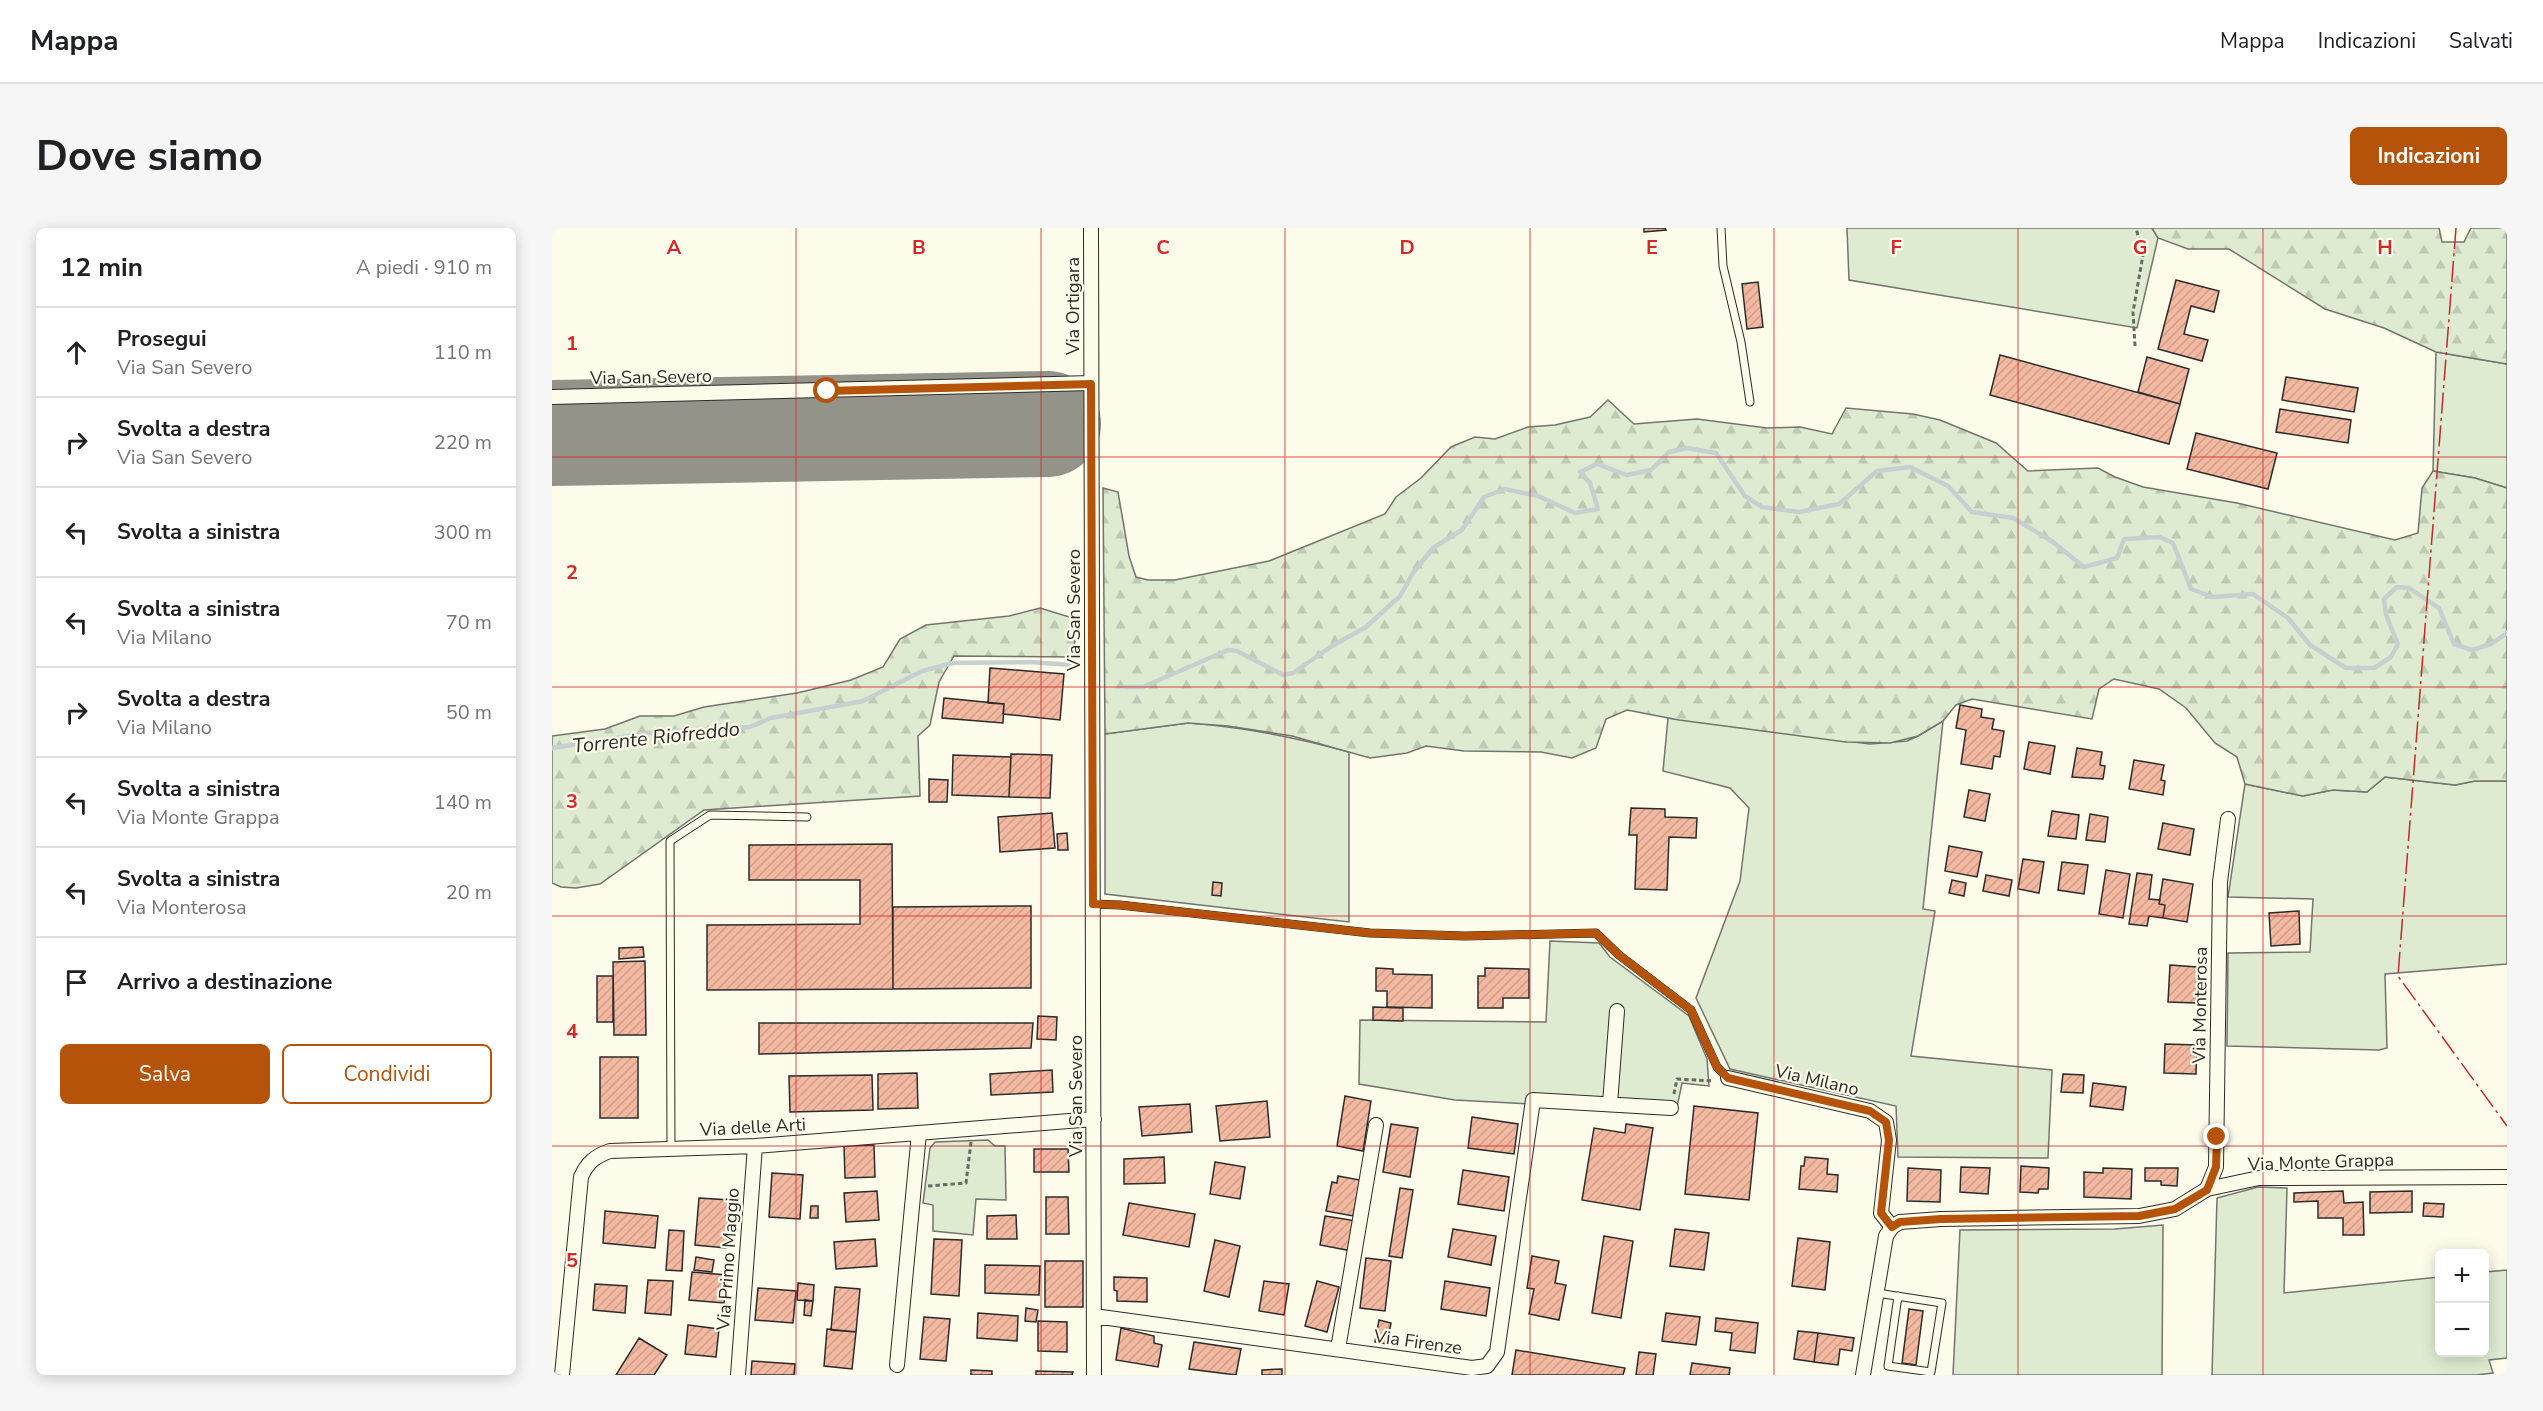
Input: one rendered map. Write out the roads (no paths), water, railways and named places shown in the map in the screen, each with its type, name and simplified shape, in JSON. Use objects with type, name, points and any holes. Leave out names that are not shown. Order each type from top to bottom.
[{"type":"street","name":"Via Ortigara","points":[[1091,228],[1091,384]]},
{"type":"street","name":"Via San Severo","points":[[552,397],[1091,384],[1094,1375]]},
{"type":"street","name":"Via Monterosa","points":[[2207,1190],[2216,1167],[2220,882],[2228,819]]},
{"type":"street","points":[[1617,1011],[1610,1104],[1671,1108]]},
{"type":"street","name":"Via Milano","points":[[1728,1078],[1870,1111],[1886,1122],[1889,1140],[1881,1213],[1892,1227]]},
{"type":"street","name":"Via Firenze","points":[[1094,1316],[1472,1368],[1487,1366],[1497,1352],[1533,1100],[1610,1104]]},
{"type":"street","name":"Via delle Arti","points":[[562,1375],[581,1177],[591,1161],[610,1151],[755,1146],[1094,1119]]},
{"type":"street","points":[[1338,1349],[1376,1125]]},
{"type":"street","points":[[897,1365],[919,1133]]},
{"type":"street","name":"Via Primo Maggio","points":[[738,1375],[755,1146]]},
{"type":"street","name":"Via Monte Grappa","points":[[1892,1227],[1900,1222],[1941,1219],[2139,1216],[2175,1209],[2207,1190],[2259,1178],[2507,1177]]},
{"type":"street","points":[[1863,1375],[1886,1236],[1892,1227]]},
{"type":"lane","points":[[1721,228],[1723,266],[1741,342],[1750,402]]},
{"type":"lane","points":[[671,1149],[670,841],[710,815],[807,817]]},
{"type":"lane","points":[[1093,904],[1120,905],[1370,933],[1465,936],[1596,933],[1619,955],[1691,1010],[1717,1067],[1728,1078]]},
{"type":"lane","points":[[1877,1293],[1898,1296],[1942,1303],[1931,1372],[1888,1366],[1898,1296]]},
{"type":"waterway","name":"Torrente Riofreddo","points":[[1126,687],[1143,687],[1228,650],[1237,651],[1283,675],[1293,673],[1332,646],[1366,627],[1400,596],[1413,573],[1433,548],[1462,530],[1484,497],[1505,489],[1538,496],[1575,513],[1598,509],[1590,483],[1580,472],[1597,464],[1627,475],[1651,470],[1669,452],[1687,448],[1716,453],[1745,496],[1762,507],[1799,512],[1839,504],[1877,471],[1910,467],[1948,486],[1972,512],[2013,518],[2053,542],[2084,567],[2117,558],[2124,539],[2159,537],[2173,543],[2191,589],[2213,597],[2253,594],[2288,618],[2310,645],[2346,668],[2374,668],[2391,657],[2398,644],[2386,615],[2384,599],[2397,587],[2409,588],[2439,608],[2454,644],[2472,650],[2491,644],[2507,633]]},
{"type":"waterway","name":"Torrente Riofreddo","points":[[552,748],[648,733],[750,727],[771,718],[863,701],[922,671],[953,663],[1030,662],[1072,665]]}]
